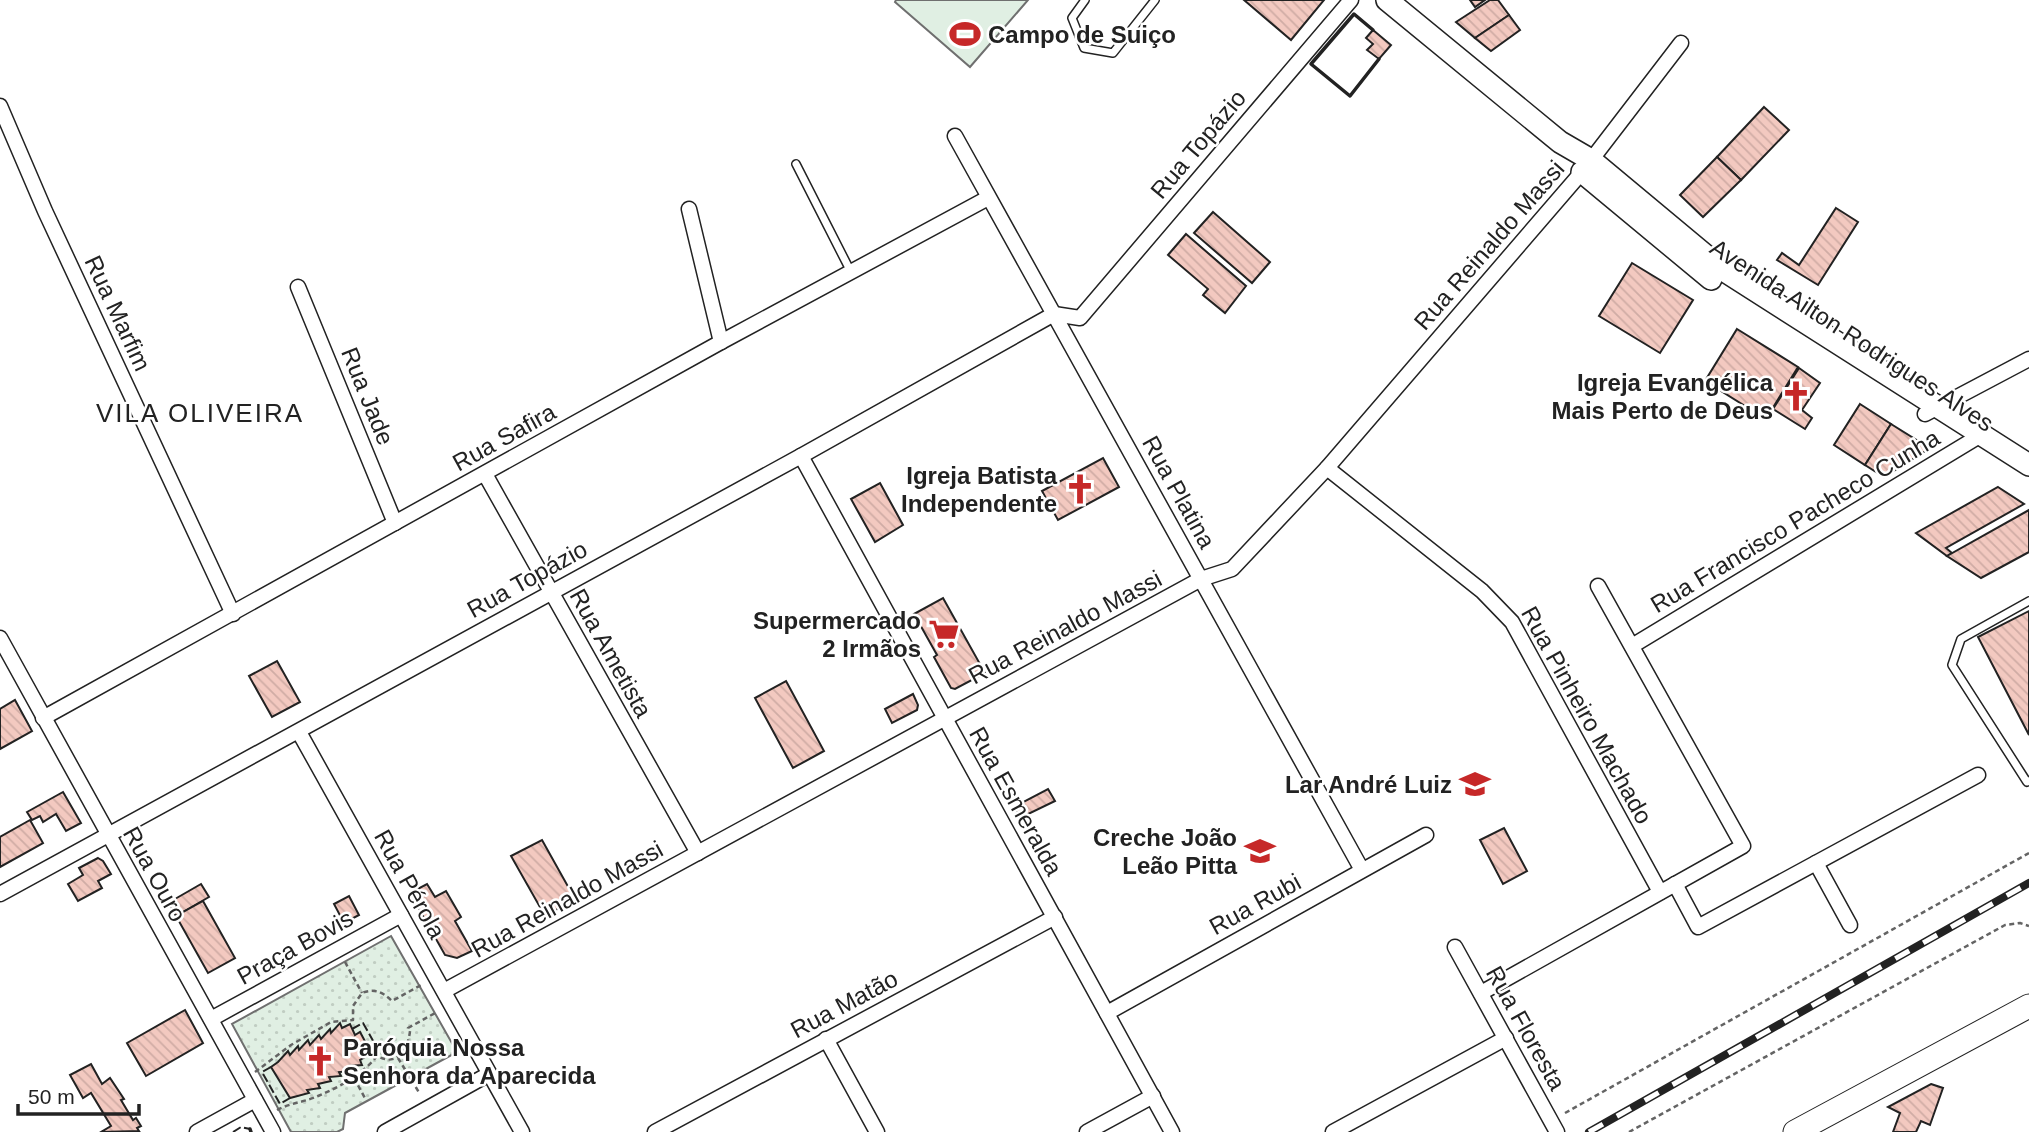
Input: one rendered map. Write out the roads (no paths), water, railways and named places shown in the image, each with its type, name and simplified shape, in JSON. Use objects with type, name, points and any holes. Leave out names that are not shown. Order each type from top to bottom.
[{"type":"main road","name":"Avenida Ailton Rodrigues Alves","points":[[1387,0],[1560,142],[1713,281],[1801,327],[1975,439],[2029,481]]},
{"type":"main road","name":"Avenida Ailton Rodrigues Alves","points":[[1975,439],[2029,465]]},
{"type":"main road","points":[[1795,1132],[2029,1006]]},
{"type":"street","name":"Rua Topázio","points":[[1065,335],[1351,0]]},
{"type":"street","name":"Rua Reinaldo Massi","points":[[444,991],[1201,579],[1232,569],[1327,468],[1587,166],[1681,43]]},
{"type":"street","name":"Rua Marfim","points":[[0,106],[51,223],[233,614]]},
{"type":"street","name":"Rua Platina","points":[[955,136],[1362,870]]},
{"type":"street","name":"Rua Safira","points":[[43,718],[721,342],[988,198]]},
{"type":"street","points":[[689,209],[721,342]]},
{"type":"street","name":"Rua Jade","points":[[298,287],[396,523]]},
{"type":"street","name":"Rua Topázio","points":[[0,894],[801,456],[1054,314]]},
{"type":"street","points":[[1054,314],[1080,318]]},
{"type":"street","points":[[1932,411],[2029,359]]},
{"type":"street","name":"Rua Francisco Pacheco Cunha","points":[[1632,646],[1975,439]]},
{"type":"street","name":"Rua Esmeralda","points":[[801,456],[1172,1132]]},
{"type":"street","name":"Rua Pinheiro Machado","points":[[1327,468],[1482,591],[1512,622],[1660,892]]},
{"type":"street","name":"Rua Ametista","points":[[485,474],[698,853]]},
{"type":"street","points":[[1481,993],[1743,846],[1598,586]]},
{"type":"street","name":"Rua Ouro","points":[[0,638],[273,1132]]},
{"type":"street","name":"Rua Pérola","points":[[299,732],[522,1132]]},
{"type":"street","points":[[1675,884],[1698,926],[1978,775]]},
{"type":"street","name":"Rua Rubi","points":[[1107,1013],[1426,835]]},
{"type":"street","points":[[1816,863],[1850,925]]},
{"type":"street","name":"Praça Bovis","points":[[211,1019],[401,915]]},
{"type":"street","name":"Rua Matão","points":[[655,1132],[1055,917]]},
{"type":"street","name":"Rua Floresta","points":[[1455,947],[1554,1126]]},
{"type":"street","points":[[1333,1132],[1506,1038]]},
{"type":"street","points":[[826,1039],[877,1132]]},
{"type":"street","points":[[385,1132],[489,1074]]},
{"type":"street","points":[[1087,1132],[1153,1097]]},
{"type":"street","points":[[197,1132],[255,1100]]},
{"type":"lane","points":[[1085,0],[1072,18],[1084,48],[1113,53],[1155,0]]},
{"type":"lane","points":[[796,164],[851,273]]},
{"type":"lane","points":[[2029,601],[1961,639],[1952,665],[2027,782],[2029,781]]},
{"type":"railway","points":[[1589,1132],[2029,883]]},
{"type":"place","name":"Campo de Suiço","points":[[965,34]]},
{"type":"place","name":"Igreja Evangélica Mais Perto de Deus","points":[[1796,396]]},
{"type":"place","name":"Igreja Batista Independente","points":[[1080,489]]},
{"type":"place","name":"Supermercado 2 Irmãos","points":[[944,634]]},
{"type":"place","name":"Lar André Luiz","points":[[1475,784]]},
{"type":"place","name":"Creche João Leão Pitta","points":[[1260,851]]},
{"type":"place","name":"Paróquia Nossa Senhora da Aparecida","points":[[320,1061]]},
{"type":"district","name":"VILA OLIVEIRA","points":[[200,413]]}]
